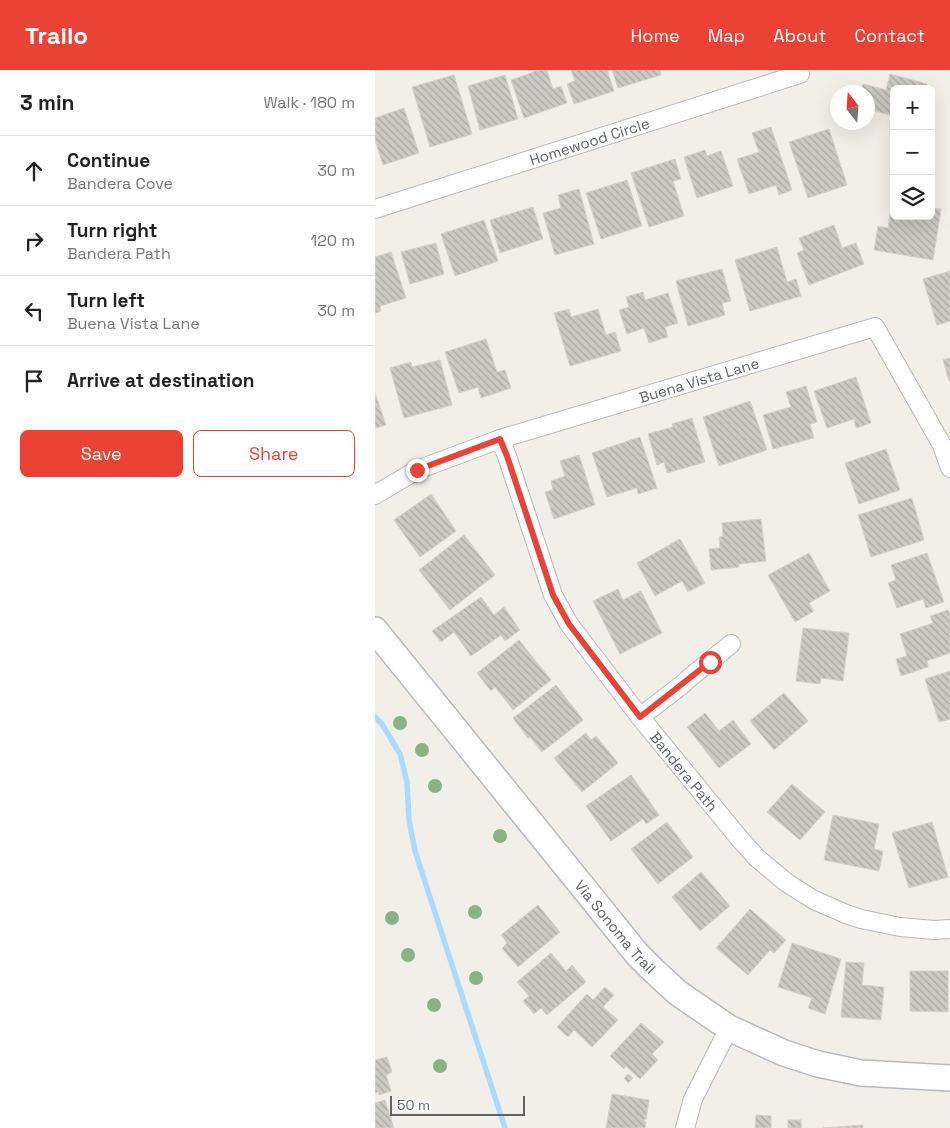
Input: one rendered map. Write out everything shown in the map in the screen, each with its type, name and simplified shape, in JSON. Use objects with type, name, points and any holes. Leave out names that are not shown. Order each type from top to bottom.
[{"type":"street","name":"Homewood Circle","points":[[375,209],[800,74],[799,70]]},
{"type":"street","name":"Buena Vista Lane","points":[[375,495],[417,470],[500,439],[875,327],[942,445],[950,468]]},
{"type":"street","name":"Bandera Path","points":[[500,439],[545,573],[559,608],[569,624],[640,717],[757,858],[787,883],[814,900],[846,914],[900,928],[950,929]]},
{"type":"street","name":"Via Sonoma Trail","points":[[375,630],[637,954],[678,993],[729,1028],[784,1053],[818,1064],[861,1073],[950,1078]]},
{"type":"street","points":[[640,717],[731,644]]},
{"type":"street","points":[[685,1128],[693,1099],[729,1028]]},
{"type":"building","points":[[539,70],[547,70],[553,89],[561,86],[567,103],[524,118],[511,80]]},
{"type":"building","points":[[571,70],[607,70],[614,91],[574,104],[567,84],[575,81]]},
{"type":"building","points":[[612,70],[660,70],[661,75],[618,88]]},
{"type":"building","points":[[890,74],[927,84],[890,85],[890,115],[875,111],[875,87],[886,90]]},
{"type":"building","points":[[454,75],[472,134],[430,147],[412,87]]},
{"type":"building","points":[[505,75],[518,119],[480,130],[468,86]]},
{"type":"building","points":[[404,108],[419,153],[383,165],[375,140],[375,118]]},
{"type":"building","points":[[771,127],[792,190],[779,195],[776,185],[749,194],[737,159],[759,152],[752,133]]},
{"type":"building","points":[[829,129],[847,185],[808,198],[789,142]]},
{"type":"building","points":[[705,150],[707,156],[721,151],[733,186],[697,198],[684,157]]},
{"type":"building","points":[[675,159],[681,179],[673,181],[684,216],[649,227],[631,173]]},
{"type":"building","points":[[627,180],[642,226],[601,239],[586,193]]},
{"type":"building","points":[[579,189],[594,244],[555,255],[543,213],[561,208],[558,195]]},
{"type":"building","points":[[533,207],[543,239],[500,253],[490,220]]},
{"type":"building","points":[[935,208],[941,209],[933,260],[874,250],[878,226],[888,228],[890,214],[890,220],[935,220]]},
{"type":"building","points":[[484,220],[498,261],[455,276],[441,234]]},
{"type":"building","points":[[834,225],[842,248],[856,243],[864,264],[809,285],[797,253],[804,250],[799,238]]},
{"type":"building","points":[[436,243],[444,274],[410,284],[401,252]]},
{"type":"building","points":[[777,247],[787,282],[796,279],[801,296],[750,311],[735,260]]},
{"type":"building","points":[[391,252],[406,298],[380,306],[381,311],[375,313],[375,257]]},
{"type":"building","points":[[722,269],[731,301],[722,303],[725,315],[688,326],[676,281]]},
{"type":"building","points":[[950,271],[950,321],[937,325],[923,279]]},
{"type":"building","points":[[643,292],[645,300],[668,293],[678,323],[665,327],[668,337],[649,343],[644,328],[627,334],[619,310],[629,307],[626,297]]},
{"type":"building","points":[[569,309],[571,317],[598,309],[606,335],[615,332],[621,351],[570,366],[554,313]]},
{"type":"building","points":[[486,339],[497,372],[505,370],[511,388],[481,398],[478,387],[459,393],[445,352]]},
{"type":"building","points":[[950,358],[950,380],[949,381],[943,360]]},
{"type":"building","points":[[440,360],[452,405],[404,418],[390,368],[411,362],[412,367]]},
{"type":"building","points":[[856,377],[871,423],[856,428],[854,419],[827,428],[814,391]]},
{"type":"building","points":[[806,386],[817,422],[810,424],[814,438],[773,449],[763,415],[791,407],[786,392]]},
{"type":"building","points":[[375,393],[386,425],[375,428]]},
{"type":"building","points":[[750,401],[767,450],[719,466],[703,417]]},
{"type":"building","points":[[692,418],[705,462],[667,473],[664,462],[657,465],[648,434],[673,427],[672,424]]},
{"type":"building","points":[[640,437],[657,488],[638,494],[637,488],[607,497],[592,453]]},
{"type":"building","points":[[886,449],[900,490],[859,504],[845,463]]},
{"type":"building","points":[[579,455],[595,505],[554,519],[545,492],[553,490],[551,481],[565,476],[560,461]]},
{"type":"building","points":[[431,494],[456,531],[420,557],[394,520]]},
{"type":"building","points":[[912,498],[924,540],[871,557],[858,515]]},
{"type":"building","points":[[761,519],[766,561],[739,564],[739,567],[711,570],[709,549],[720,548],[719,537],[723,536],[722,523]]},
{"type":"building","points":[[464,535],[495,575],[450,610],[419,570]]},
{"type":"building","points":[[680,539],[705,583],[688,592],[682,581],[655,596],[637,563]]},
{"type":"building","points":[[809,553],[830,591],[809,603],[814,611],[795,622],[768,575]]},
{"type":"building","points":[[927,553],[944,602],[926,608],[923,599],[897,608],[888,583],[896,580],[891,565]]},
{"type":"building","points":[[618,589],[623,600],[641,591],[662,633],[620,654],[593,601]]},
{"type":"building","points":[[481,597],[494,615],[504,607],[520,630],[505,641],[501,635],[471,656],[454,632],[441,642],[432,631]]},
{"type":"building","points":[[948,610],[950,616],[950,653],[927,661],[928,667],[901,676],[896,659],[907,656],[900,634],[933,623],[930,616]]},
{"type":"building","points":[[803,628],[849,633],[843,681],[821,678],[820,684],[796,681]]},
{"type":"building","points":[[519,640],[551,680],[513,710],[495,687],[491,691],[477,673]]},
{"type":"building","points":[[950,671],[950,719],[939,722],[925,679]]},
{"type":"building","points":[[556,685],[583,720],[542,752],[530,737],[528,738],[513,718]]},
{"type":"building","points":[[784,693],[808,721],[774,750],[750,721]]},
{"type":"building","points":[[705,713],[719,731],[733,720],[751,744],[719,768],[687,727]]},
{"type":"building","points":[[586,733],[591,740],[596,736],[618,763],[582,792],[554,758]]},
{"type":"building","points":[[631,775],[659,815],[646,824],[643,819],[611,841],[586,806]]},
{"type":"building","points":[[792,784],[825,812],[800,840],[767,812]]},
{"type":"building","points":[[833,815],[879,824],[874,849],[883,851],[879,871],[824,860]]},
{"type":"building","points":[[667,822],[693,857],[658,884],[631,849]]},
{"type":"building","points":[[932,822],[948,877],[909,888],[892,833]]},
{"type":"building","points":[[701,872],[730,906],[700,931],[672,897]]},
{"type":"building","points":[[538,905],[560,932],[518,967],[502,948],[507,943],[501,935]]},
{"type":"building","points":[[750,909],[786,940],[774,953],[770,950],[748,975],[716,948]]},
{"type":"building","points":[[792,943],[841,959],[825,1014],[808,1008],[812,998],[778,987]]},
{"type":"building","points":[[551,953],[566,971],[572,965],[586,982],[547,1015],[541,1008],[534,1014],[523,1001],[529,996],[517,982]]},
{"type":"building","points":[[846,962],[864,963],[862,985],[884,987],[881,1020],[841,1017]]},
{"type":"building","points":[[910,971],[948,971],[948,1012],[910,1011]]},
{"type":"building","points":[[605,987],[614,995],[603,1007],[618,1020],[592,1047],[574,1030],[568,1037],[557,1027],[587,994],[593,1000]]},
{"type":"building","points":[[641,1023],[664,1042],[652,1054],[658,1060],[640,1079],[626,1066],[624,1069],[610,1056]]},
{"type":"building","points":[[387,1057],[392,1072],[386,1075],[391,1091],[379,1095],[378,1092],[375,1093],[375,1060]]},
{"type":"building","points":[[628,1074],[633,1078],[628,1083],[624,1078]]},
{"type":"building","points":[[612,1094],[649,1100],[646,1120],[644,1119],[644,1122],[646,1122],[645,1128],[606,1128]]},
{"type":"building","points":[[385,1100],[394,1128],[375,1128],[375,1103]]},
{"type":"building","points":[[756,1115],[771,1116],[771,1128],[755,1128]]},
{"type":"building","points":[[788,1120],[801,1120],[801,1128],[788,1128]]},
{"type":"building","points":[[863,1125],[863,1128],[823,1128]]},
{"type":"waterway","points":[[375,717],[382,724],[400,754],[407,782],[409,820],[415,851],[505,1128]]},
{"type":"route","points":[[417,470],[500,439],[545,573],[559,608],[569,624],[640,717],[710,662]]}]
